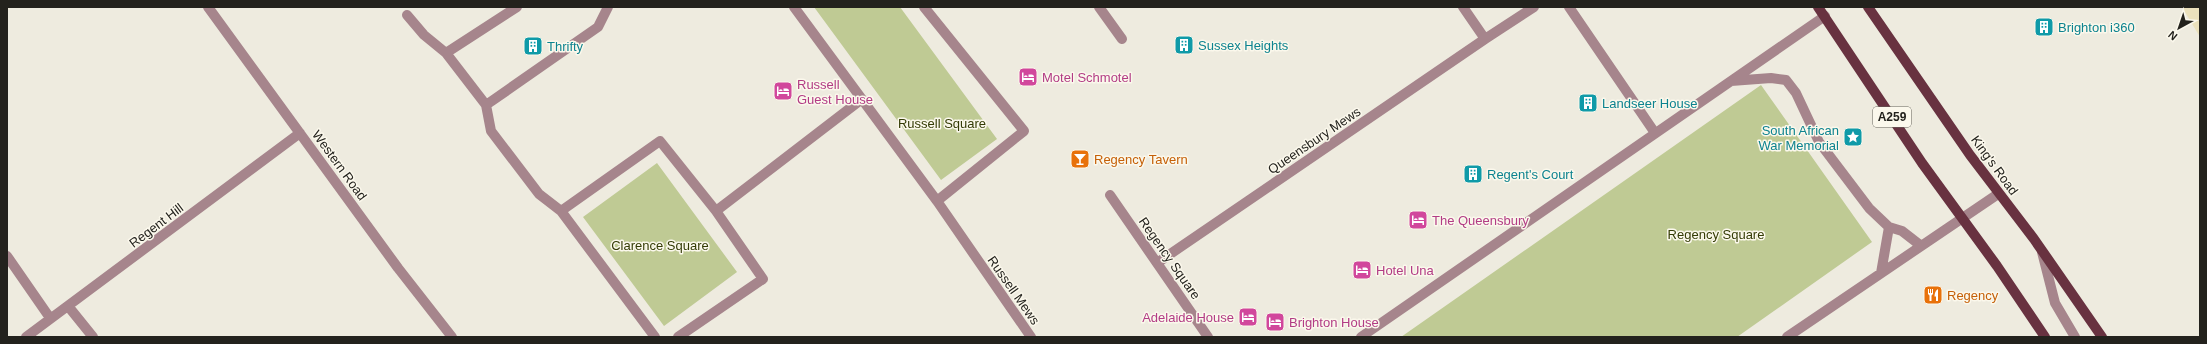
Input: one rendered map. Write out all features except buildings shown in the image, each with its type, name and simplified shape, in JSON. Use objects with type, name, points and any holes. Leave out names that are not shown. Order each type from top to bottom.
[{"type":"main road","name":"A259","points":[[1818,7],[1922,163],[1962,217],[2045,337]]},
{"type":"main road","name":"King's Road","points":[[1868,7],[1998,194],[2042,250],[2102,337]]},
{"type":"street","name":"Western Road","points":[[208,7],[398,268],[452,337]]},
{"type":"street","points":[[446,53],[517,7]]},
{"type":"street","points":[[486,105],[592,32],[602,22],[608,7]]},
{"type":"street","points":[[794,7],[936,201],[1024,131],[924,7]]},
{"type":"street","points":[[1099,7],[1122,39]]},
{"type":"street","points":[[1463,7],[1485,39]]},
{"type":"street","name":"Queensbury Mews","points":[[1157,263],[1534,7]]},
{"type":"street","points":[[1569,7],[1656,133]]},
{"type":"street","points":[[407,15],[424,35],[446,53],[486,105],[491,131],[539,194],[561,211],[655,337]]},
{"type":"street","points":[[1361,337],[1825,16]]},
{"type":"street","points":[[1730,81],[1771,78],[1786,80],[1796,93],[1819,142],[1869,208],[1888,227],[1902,231],[1920,245]]},
{"type":"street","points":[[716,211],[862,99]]},
{"type":"street","name":"Regent Hill","points":[[26,337],[161,238],[300,133]]},
{"type":"street","points":[[561,211],[660,141],[716,211],[763,279],[678,337]]},
{"type":"street","name":"Regency Square","points":[[1110,194],[1208,337]]},
{"type":"street","points":[[1787,337],[1920,245],[1998,194]]},
{"type":"street","name":"Russell Mews","points":[[936,201],[1031,337]]},
{"type":"street","points":[[1881,273],[1888,227]]},
{"type":"street","points":[[2042,250],[2055,303],[2075,337]]},
{"type":"street","points":[[7,256],[50,318]]},
{"type":"street","points":[[68,306],[93,337]]},
{"type":"green space","name":"Russell Square","points":[[814,7],[900,7],[997,139],[941,180]]},
{"type":"green space","name":"Regency Square","points":[[1761,85],[1872,242],[1737,337],[1401,337]]},
{"type":"green space","name":"Clarence Square","points":[[657,163],[737,272],[664,326],[583,217]]},
{"type":"sand","points":[[2182,7],[2200,7],[2200,37]]},
{"type":"place","name":"Brighton i360","points":[[2044,27]]},
{"type":"place","name":"Sussex Heights","points":[[1184,45]]},
{"type":"place","name":"Thrifty","points":[[533,46]]},
{"type":"place","name":"Motel Schmotel","points":[[1028,77]]},
{"type":"place","name":"Russell Guest House","points":[[783,91]]},
{"type":"place","name":"Landseer House","points":[[1588,103]]},
{"type":"place","name":"South African War Memorial","points":[[1853,137]]},
{"type":"place","name":"Regency Tavern","points":[[1080,159]]},
{"type":"place","name":"Regent's Court","points":[[1473,174]]},
{"type":"place","name":"The Queensbury","points":[[1418,220]]},
{"type":"place","name":"Hotel Una","points":[[1362,270]]},
{"type":"place","name":"Regency","points":[[1933,295]]},
{"type":"place","name":"Adelaide House","points":[[1248,317]]},
{"type":"place","name":"Brighton House","points":[[1275,322]]}]
